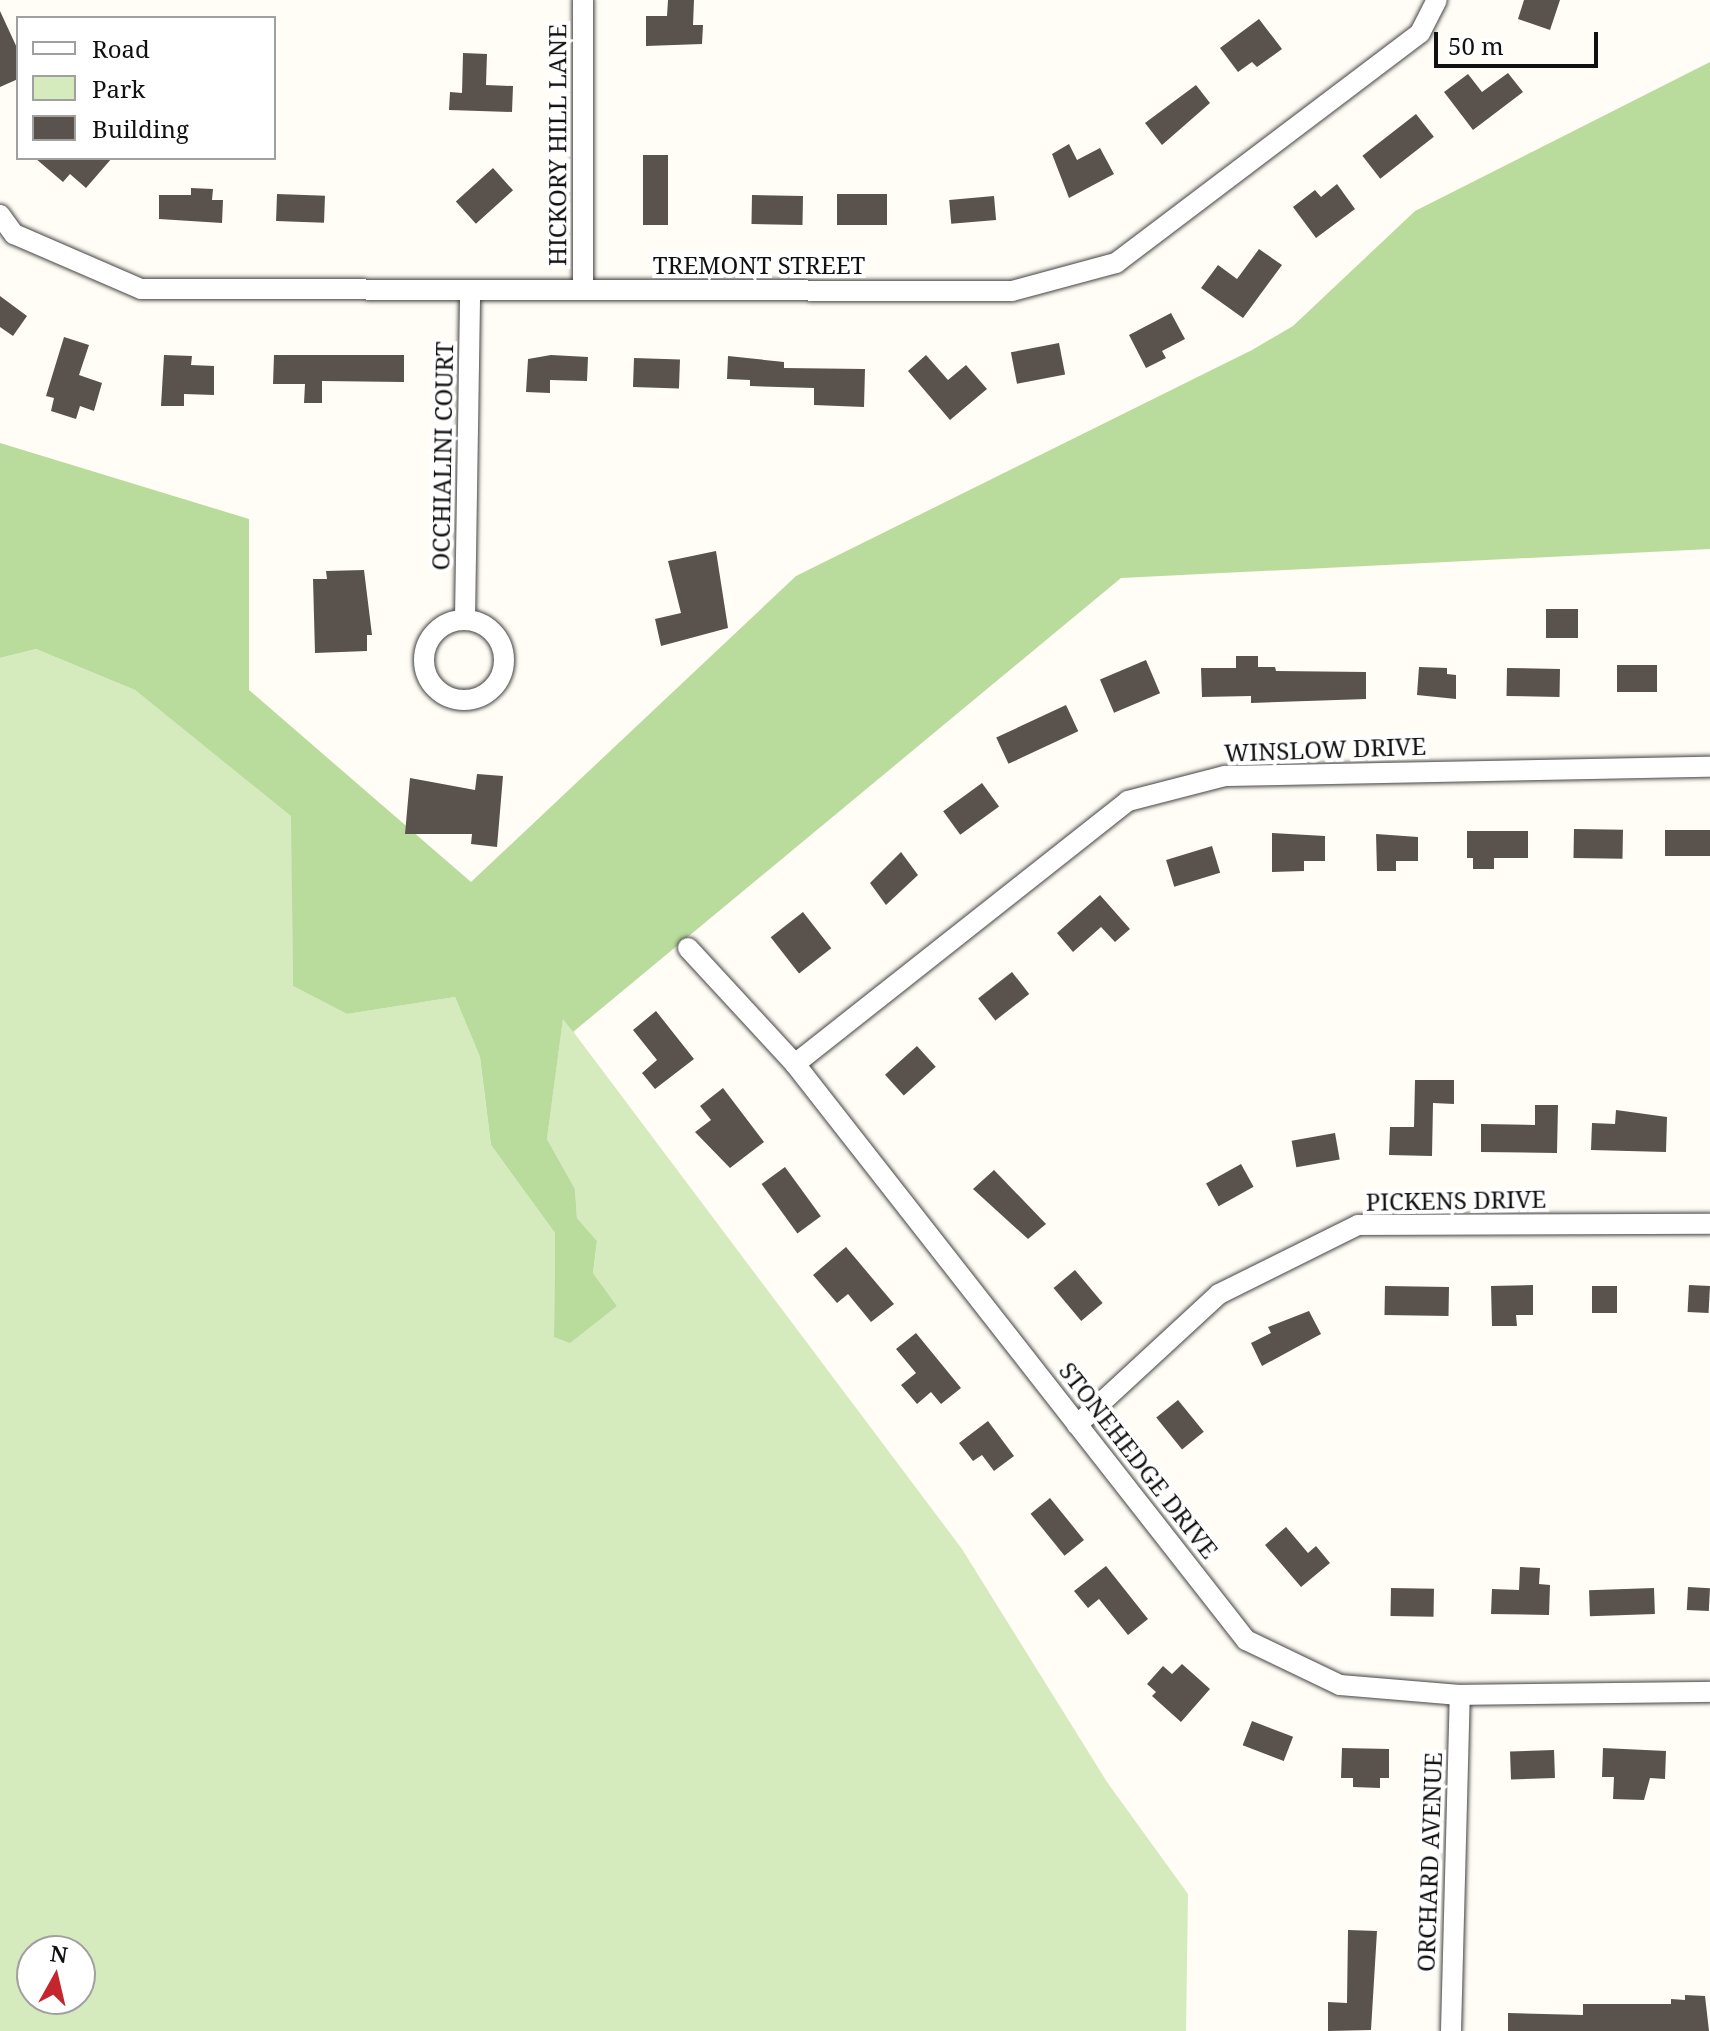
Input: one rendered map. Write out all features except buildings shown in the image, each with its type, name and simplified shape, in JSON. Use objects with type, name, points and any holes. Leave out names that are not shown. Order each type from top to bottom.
[{"type":"street","name":"HICKORY HILL LANE","points":[[583,0],[583,290]]},
{"type":"street","name":"TREMONT STREET","points":[[0,215],[14,234],[141,289],[470,294],[583,290],[1012,291],[1116,263],[1420,33],[1437,0]]},
{"type":"street","name":"OCCHIALINI COURT","points":[[465,619],[470,294]]},
{"type":"street","points":[[465,619],[489,627],[505,660],[489,691],[465,700],[441,693],[426,672],[424,660],[426,647],[441,626],[465,619]]},
{"type":"street","name":"WINSLOW DRIVE","points":[[795,1064],[1128,801],[1225,776],[1710,767]]},
{"type":"street","name":"STONEHEDGE DRIVE","points":[[688,948],[795,1064],[1246,1640],[1340,1685],[1460,1695],[1710,1692]]},
{"type":"street","name":"PICKENS DRIVE","points":[[1077,1425],[1219,1294],[1358,1225],[1710,1224]]},
{"type":"street","name":"ORCHARD AVENUE","points":[[1451,2031],[1460,1695]]},
{"type":"green space","points":[[1710,62],[1710,549],[1121,578],[573,1032],[563,1019],[547,1139],[575,1189],[577,1218],[597,1241],[593,1273],[617,1306],[570,1343],[554,1337],[555,1233],[491,1145],[480,1057],[455,997],[347,1014],[293,986],[291,816],[135,690],[36,649],[0,658],[0,443],[249,519],[249,690],[471,882],[796,576],[1252,350],[1293,326],[1415,211]]},
{"type":"green space","points":[[36,649],[135,690],[292,816],[293,986],[347,1014],[455,997],[480,1057],[491,1145],[555,1233],[554,1337],[617,1306],[593,1273],[597,1241],[577,1218],[575,1189],[547,1139],[563,1018],[962,1549],[1107,1782],[1188,1894],[1186,2031],[0,2031],[0,658]]}]
